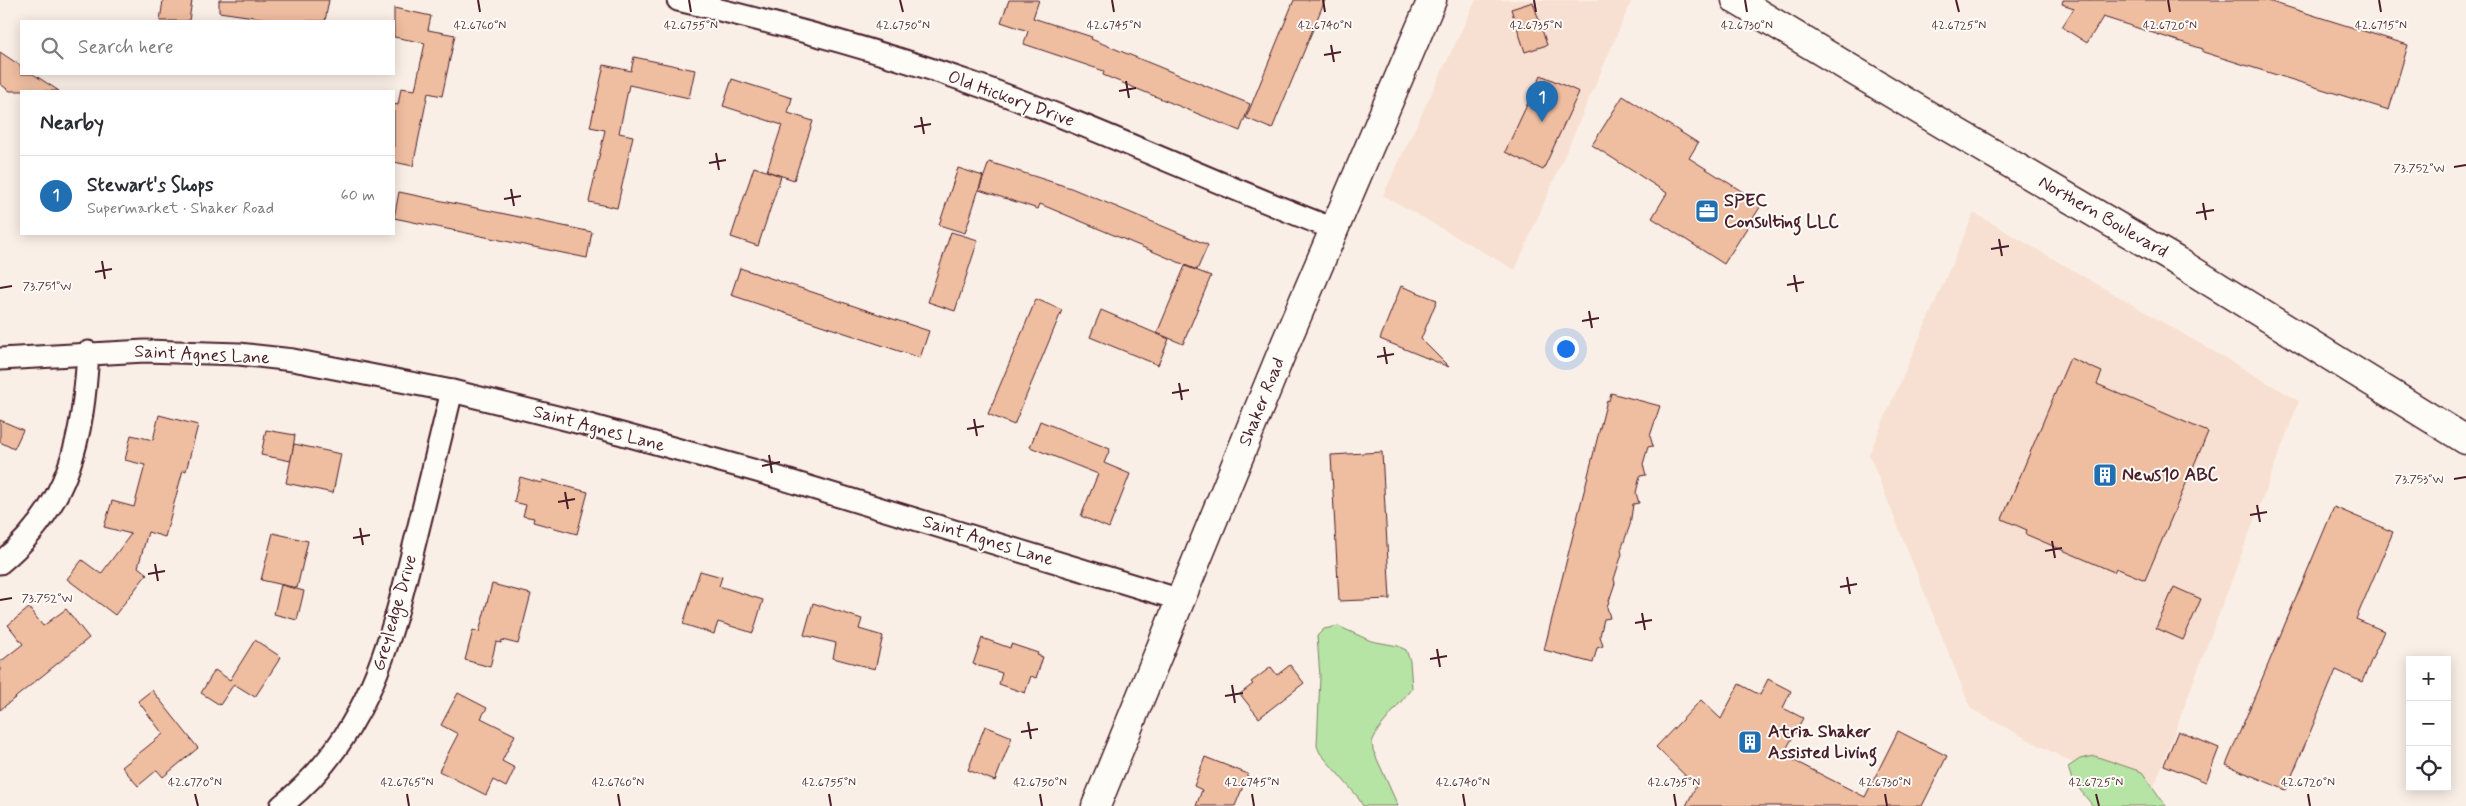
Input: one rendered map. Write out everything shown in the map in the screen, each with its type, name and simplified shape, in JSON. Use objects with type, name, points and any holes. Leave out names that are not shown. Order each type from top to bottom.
[{"type":"main road","name":"Shaker Road","points":[[1096,806],[1334,229],[1432,0]]},
{"type":"main road","name":"Northern Boulevard","points":[[1736,0],[2175,260],[2466,440]]},
{"type":"street","name":"Old Hickory Drive","points":[[678,0],[817,34],[969,82],[1071,120],[1334,229]]},
{"type":"street","name":"Saint Agnes Lane","points":[[0,359],[88,352],[177,350],[239,354],[293,360],[452,391],[593,426],[760,472],[1181,600]]},
{"type":"street","points":[[0,563],[36,528],[51,507],[60,489],[82,420],[88,352]]},
{"type":"street","name":"Greyledge Drive","points":[[281,806],[305,785],[332,752],[348,730],[377,676],[397,614],[452,391]]},
{"type":"shaded area","points":[[1476,0],[1632,0],[1515,270],[1383,195]]},
{"type":"shaded area","points":[[1974,213],[2299,401],[2148,803],[1971,709],[1869,454]]},
{"type":"green space","points":[[1338,626],[1371,641],[1398,646],[1406,650],[1410,661],[1412,688],[1378,730],[1372,742],[1373,750],[1398,806],[1363,806],[1357,796],[1320,753],[1317,746],[1320,677],[1317,636],[1324,629]]},
{"type":"green space","points":[[2095,756],[2142,772],[2166,806],[2093,806],[2072,780],[2068,767],[2080,759]]},
{"type":"building","points":[[163,0],[192,0],[189,20],[160,20]]},
{"type":"building","points":[[219,0],[329,0],[325,20],[275,20],[219,12]]},
{"type":"building","points":[[1009,0],[1039,0],[1033,18],[1092,37],[1091,39],[1250,104],[1240,131],[1103,75],[1104,71],[1024,44],[1028,31],[1001,22]]},
{"type":"building","points":[[1294,0],[1325,0],[1272,129],[1246,118]]},
{"type":"building","points":[[2063,0],[2265,0],[2408,45],[2389,110],[2203,52],[2203,49],[2103,17],[2087,43],[2062,27],[2074,8],[2062,4]]},
{"type":"building","points":[[1533,2],[1547,45],[1525,52],[1511,9]]},
{"type":"building","points":[[394,8],[431,16],[428,30],[455,35],[442,96],[428,93],[413,166],[395,162],[395,104],[398,105],[401,88],[415,90],[425,43],[395,37]]},
{"type":"building","points":[[0,52],[20,65],[20,75],[35,75],[57,90],[10,91],[0,84]]},
{"type":"building","points":[[634,57],[695,70],[689,98],[629,85],[619,133],[633,136],[617,208],[589,202],[605,130],[590,127],[604,65],[631,71]]},
{"type":"building","points":[[1541,75],[1579,92],[1543,170],[1505,152]]},
{"type":"building","points":[[732,79],[792,98],[788,113],[813,121],[794,180],[767,171],[782,125],[723,106]]},
{"type":"building","points":[[1623,96],[1698,143],[1689,158],[1762,204],[1724,264],[1652,218],[1667,193],[1592,145]]},
{"type":"building","points":[[989,162],[1071,188],[1208,245],[1197,270],[1040,204],[1038,209],[979,190]]},
{"type":"building","points":[[754,167],[781,176],[758,246],[731,237]]},
{"type":"building","points":[[958,168],[983,176],[965,233],[939,225]]},
{"type":"building","points":[[399,192],[592,232],[587,258],[395,218]]},
{"type":"building","points":[[951,232],[978,240],[955,311],[928,302]]},
{"type":"building","points":[[1185,266],[1211,276],[1183,344],[1157,333]]},
{"type":"building","points":[[740,268],[929,331],[920,358],[731,295]]},
{"type":"building","points":[[1401,286],[1437,300],[1421,339],[1449,367],[1380,339]]},
{"type":"building","points":[[1036,299],[1062,310],[1014,425],[988,414]]},
{"type":"building","points":[[1101,310],[1169,339],[1158,365],[1090,337]]},
{"type":"building","name":"News10 ABC","points":[[2070,358],[2102,372],[2097,384],[2208,432],[2145,580],[2116,568],[2114,572],[2025,534],[2027,530],[2002,519]]},
{"type":"building","points":[[1611,393],[1660,406],[1650,436],[1653,446],[1648,447],[1643,464],[1646,475],[1640,476],[1636,493],[1639,503],[1633,504],[1630,525],[1621,550],[1622,554],[1614,579],[1615,583],[1607,607],[1610,618],[1604,619],[1600,636],[1603,646],[1597,648],[1593,663],[1544,650],[1607,400],[1609,401]]},
{"type":"building","points":[[159,415],[198,425],[186,471],[183,470],[165,537],[148,532],[138,567],[147,574],[115,615],[67,579],[82,560],[101,574],[131,534],[104,527],[112,501],[134,507],[145,465],[125,460],[131,435],[153,440]]},
{"type":"building","points":[[0,420],[23,430],[14,449],[0,442]]},
{"type":"building","points":[[1040,421],[1110,449],[1104,463],[1130,474],[1109,528],[1081,516],[1098,474],[1030,447]]},
{"type":"building","points":[[266,430],[295,435],[291,461],[261,455]]},
{"type":"building","points":[[294,444],[341,454],[333,493],[286,483]]},
{"type":"building","points":[[1382,452],[1390,599],[1339,601],[1331,455]]},
{"type":"building","points":[[520,477],[541,483],[542,480],[588,492],[577,534],[533,522],[534,518],[523,516],[526,505],[514,502]]},
{"type":"building","points":[[2334,507],[2393,532],[2356,619],[2384,631],[2362,682],[2336,670],[2286,790],[2226,765]]},
{"type":"building","points":[[273,533],[308,541],[297,588],[261,580]]},
{"type":"building","points":[[700,571],[722,577],[719,586],[763,600],[753,633],[718,622],[714,634],[683,624]]},
{"type":"building","points":[[492,584],[531,594],[518,644],[502,640],[501,643],[496,642],[490,667],[465,660],[473,630],[479,632]]},
{"type":"building","points":[[281,585],[304,591],[297,620],[274,614]]},
{"type":"building","points":[[2174,587],[2201,599],[2183,640],[2156,628]]},
{"type":"building","points":[[813,603],[862,619],[859,629],[883,636],[875,669],[833,658],[836,643],[804,635]]},
{"type":"building","points":[[29,608],[43,626],[66,609],[89,638],[0,710],[0,662],[23,644],[8,625]]},
{"type":"building","points":[[982,638],[1010,648],[1011,644],[1038,653],[1037,655],[1043,657],[1036,678],[1031,676],[1025,693],[999,684],[1002,673],[973,664]]},
{"type":"building","points":[[255,640],[281,657],[255,697],[234,684],[220,705],[201,693],[215,670],[230,680]]},
{"type":"building","points":[[1290,665],[1304,683],[1259,718],[1240,694],[1253,684],[1251,682],[1271,667],[1277,675]]},
{"type":"building","name":"Atria Shaker Assisted Living","points":[[1768,679],[1791,691],[1783,708],[1803,718],[1783,755],[1865,797],[1898,731],[1947,756],[1922,806],[1686,806],[1696,786],[1656,747],[1701,700],[1721,719],[1739,684],[1760,695]]},
{"type":"building","points":[[152,690],[198,748],[163,777],[157,770],[138,786],[122,767],[163,734],[138,701]]},
{"type":"building","points":[[458,693],[487,708],[481,718],[515,735],[502,761],[515,768],[506,787],[493,780],[486,795],[439,771],[458,734],[441,725]]},
{"type":"building","points":[[985,726],[1012,737],[995,781],[968,770]]},
{"type":"building","points":[[2178,731],[2219,748],[2206,782],[2164,765]]},
{"type":"building","points":[[1205,757],[1248,774],[1235,806],[1196,806],[1202,790],[1194,786]]},
{"type":"place","name":"Stewart's Shops","points":[[1542,122]]},
{"type":"place","name":"SPEC Consulting LLC","points":[[1707,211]]},
{"type":"place","name":"News10 ABC","points":[[2105,475]]},
{"type":"place","name":"Atria Shaker Assisted Living","points":[[1750,742]]}]
